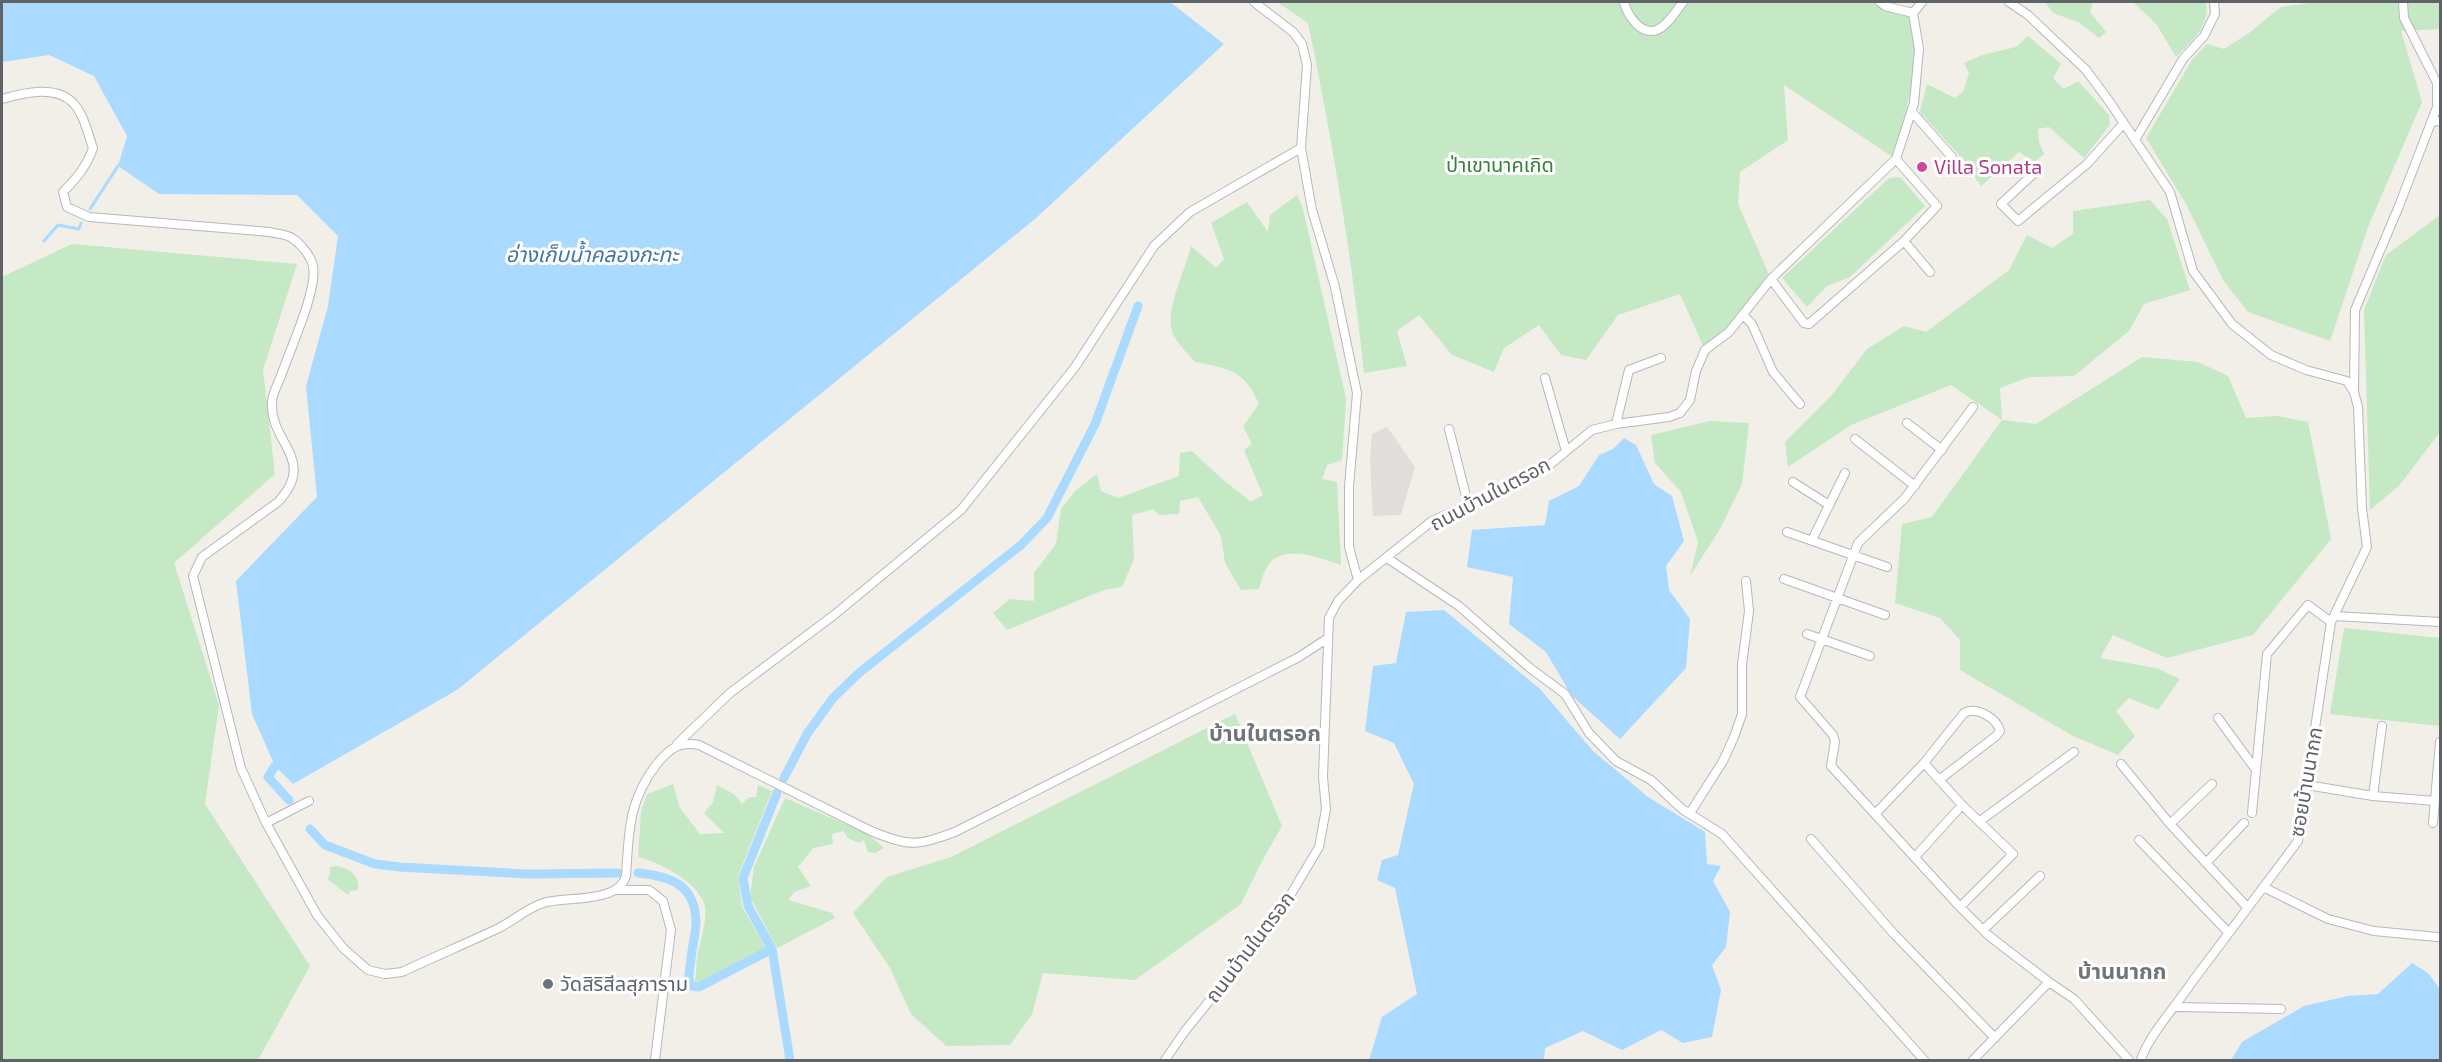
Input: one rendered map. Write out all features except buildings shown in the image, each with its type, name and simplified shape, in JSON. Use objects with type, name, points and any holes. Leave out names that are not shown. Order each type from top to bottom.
[{"type":"street","points":[[1254,2],[1293,32],[1302,44],[1308,79],[1301,148],[1312,210],[1335,287],[1357,393],[1349,487],[1349,547],[1358,580]]},
{"type":"street","points":[[1624,2],[1632,20],[1648,30],[1656,30],[1670,19],[1683,2]]},
{"type":"street","points":[[1880,2],[1885,6],[1912,13],[1922,2]]},
{"type":"street","points":[[2009,2],[2028,15],[2086,70],[2109,101],[2170,192],[2193,271],[2232,324],[2271,356],[2306,370],[2347,381],[2354,392]]},
{"type":"street","points":[[2135,140],[2183,59],[2204,36],[2215,14],[2214,2]]},
{"type":"street","points":[[2354,392],[2355,310],[2399,206],[2437,107],[2437,83],[2404,18],[2403,2]]},
{"type":"street","name":"ถนนบ้านในตรอก","points":[[1165,1060],[1185,1031],[1278,916],[1319,847],[1326,810],[1323,777],[1329,618],[1338,601],[1358,580],[1432,521],[1541,472],[1592,430],[1616,424],[1670,417],[1680,413],[1690,400],[1696,371],[1705,350],[1730,332],[1771,279],[1896,159],[1914,104],[1918,49],[1912,13]]},
{"type":"street","points":[[2,99],[20,94],[53,92],[74,103],[93,148],[76,179],[63,192],[67,207],[89,217],[270,232],[291,237],[304,250],[313,264],[314,275],[309,296],[272,401],[275,422],[293,461],[294,478],[288,491],[278,502],[202,557],[194,576],[241,768],[266,823],[317,915],[343,948],[368,970],[385,974],[402,972],[500,927],[542,903],[597,896],[616,890],[649,890],[663,901],[671,930],[655,1060]]},
{"type":"street","points":[[1912,112],[1952,157]]},
{"type":"street","points":[[2431,122],[2440,121]]},
{"type":"street","points":[[2032,175],[2001,204],[2018,221],[2086,164],[2123,124]]},
{"type":"street","points":[[616,890],[624,883],[626,876],[629,825],[638,792],[663,757],[730,693],[834,615],[961,510],[1075,367],[1154,246],[1190,212],[1301,148]]},
{"type":"street","points":[[1771,279],[1804,323],[1809,324],[1904,241],[1937,206],[1896,159]]},
{"type":"street","points":[[1904,241],[1930,272]]},
{"type":"street","points":[[1743,315],[1752,324],[1773,372],[1800,404]]},
{"type":"street","points":[[1616,424],[1629,370],[1661,358]]},
{"type":"street","points":[[1545,378],[1566,451]]},
{"type":"street","name":"ซอยบ้านนากก","points":[[2141,1060],[2145,1048],[2228,932],[2298,841],[2333,619],[2367,547],[2362,508],[2358,407],[2354,392]]},
{"type":"street","points":[[1973,407],[1915,486],[1858,543],[1852,553],[1800,697],[1833,735],[1835,742],[1831,766],[1983,930],[2074,999],[2130,1060]]},
{"type":"street","points":[[1907,423],[1942,450]]},
{"type":"street","points":[[1449,429],[1468,504]]},
{"type":"street","points":[[1855,439],[1915,486]]},
{"type":"street","points":[[1812,540],[1845,473]]},
{"type":"street","points":[[1793,482],[1829,505]]},
{"type":"street","points":[[1787,532],[1887,567]]},
{"type":"street","points":[[1387,558],[1459,606],[1530,668],[1565,694],[1589,733],[1616,761],[1651,780],[1682,809],[1722,834],[1924,1060]]},
{"type":"street","points":[[1784,579],[1885,615]]},
{"type":"street","points":[[1690,813],[1723,761],[1742,714],[1742,665],[1749,611],[1746,581]]},
{"type":"street","points":[[2252,813],[2267,654],[2308,605],[2333,619],[2440,622]]},
{"type":"street","points":[[1807,634],[1870,656]]},
{"type":"street","points":[[676,745],[687,742],[699,745],[893,840],[913,844],[924,843],[955,832],[987,816],[1299,657],[1328,638]]},
{"type":"street","points":[[1876,813],[1924,764],[1964,713],[1975,710],[1997,724],[2000,731],[1996,736],[1939,780]]},
{"type":"street","points":[[2218,718],[2256,770]]},
{"type":"street","points":[[2373,796],[2382,726]]},
{"type":"street","points":[[2433,823],[2440,742]]},
{"type":"street","points":[[1980,821],[2074,752]]},
{"type":"street","points":[[1924,764],[1962,805],[2013,854],[1960,907]]},
{"type":"street","points":[[2121,764],[2170,824],[2247,907]]},
{"type":"street","points":[[2170,824],[2212,784]]},
{"type":"street","points":[[2307,785],[2373,796],[2435,801]]},
{"type":"street","points":[[266,823],[309,801]]},
{"type":"street","points":[[1915,856],[1962,805]]},
{"type":"street","points":[[2206,863],[2244,823]]},
{"type":"street","points":[[1811,839],[1894,934],[1995,1038]]},
{"type":"street","points":[[2139,840],[2228,932]]},
{"type":"street","points":[[1983,930],[2040,876]]},
{"type":"street","points":[[2263,887],[2328,919],[2374,931],[2437,937]]},
{"type":"street","points":[[1973,1060],[2049,982]]},
{"type":"street","points":[[2176,1007],[2281,1009]]},
{"type":"shaded area","points":[[1387,427],[1415,467],[1401,515],[1373,516],[1370,459],[1372,434]]},
{"type":"green space","name":"ป่าเขานาคเกิด","points":[[1277,2],[1880,2],[1913,18],[1919,49],[1896,159],[1784,85],[1788,140],[1740,172],[1738,204],[1771,279],[1705,350],[1680,294],[1618,315],[1586,360],[1561,355],[1539,325],[1504,348],[1494,372],[1452,355],[1419,315],[1397,331],[1407,366],[1364,373],[1354,285],[1308,23]]},
{"type":"green space","points":[[2045,2],[2093,2],[2090,12],[2106,32],[2099,38],[2078,22],[2053,13]]},
{"type":"green space","points":[[2133,2],[2206,2],[2207,11],[2198,32],[2176,57],[2157,25]]},
{"type":"green space","points":[[2317,2],[2440,2],[2440,29],[2401,31],[2422,102],[2368,227],[2330,341],[2248,312],[2223,280],[2186,204],[2146,138],[2192,60],[2207,44],[2224,49],[2249,33],[2281,7]]},
{"type":"green space","points":[[2028,36],[2061,64],[2053,78],[2064,89],[2078,81],[2109,115],[2110,125],[2084,158],[2049,127],[2038,129],[2039,142],[2044,154],[2035,162],[2019,152],[1981,186],[1960,156],[1920,112],[1927,84],[1955,98],[1963,92],[1969,73],[1964,63],[1982,55],[2016,47]]},
{"type":"green space","points":[[1900,177],[1925,206],[1850,277],[1827,286],[1807,307],[1782,278],[1889,178]]},
{"type":"green space","points":[[1297,195],[1303,209],[1346,399],[1342,460],[1327,465],[1322,479],[1337,482],[1341,565],[1302,554],[1282,555],[1274,559],[1267,567],[1259,589],[1241,590],[1225,563],[1221,536],[1198,497],[1180,501],[1179,514],[1158,515],[1154,509],[1132,515],[1134,559],[1122,587],[1104,590],[1007,630],[993,613],[1010,599],[1034,601],[1034,573],[1056,544],[1061,509],[1075,491],[1097,474],[1101,491],[1118,498],[1179,476],[1180,453],[1192,451],[1251,502],[1263,495],[1244,450],[1252,444],[1243,426],[1259,404],[1254,393],[1248,384],[1234,372],[1195,362],[1174,336],[1171,316],[1191,246],[1216,268],[1224,259],[1211,223],[1247,202],[1268,232],[1270,215]]},
{"type":"green space","points":[[2150,200],[2167,219],[2190,290],[2144,304],[2129,331],[2074,376],[2029,377],[2000,388],[2002,420],[1951,385],[1851,425],[1788,467],[1785,442],[1831,396],[1867,349],[1904,326],[1926,332],[2009,270],[2027,235],[2052,248],[2073,234],[2073,211]]},
{"type":"green space","points":[[2440,215],[2440,432],[2399,486],[2370,510],[2364,310],[2386,255]]},
{"type":"green space","points":[[72,244],[297,264],[263,370],[275,474],[174,563],[219,705],[205,804],[310,966],[258,1060],[2,1060],[2,277]]},
{"type":"green space","points":[[2142,357],[2198,362],[2228,376],[2246,418],[2277,416],[2308,422],[2331,539],[2253,635],[2167,658],[2113,635],[2100,658],[2156,668],[2180,679],[2158,710],[2129,698],[2116,711],[2135,736],[2118,755],[2073,736],[1960,670],[1960,640],[1940,618],[1895,603],[1902,524],[1932,517],[2002,420],[2036,424]]},
{"type":"green space","points":[[1710,421],[1749,423],[1742,484],[1720,529],[1690,576],[1698,542],[1681,492],[1655,463],[1651,435]]},
{"type":"green space","points":[[2344,628],[2440,638],[2440,726],[2330,714]]},
{"type":"green space","points":[[1235,714],[1282,826],[1241,904],[1135,980],[1043,973],[1032,1014],[1010,1045],[946,1046],[911,1014],[890,968],[853,913],[887,877],[951,857]]},
{"type":"green space","points":[[673,784],[680,808],[700,834],[724,833],[704,813],[713,802],[717,785],[734,794],[742,804],[749,797],[756,797],[758,785],[772,791],[738,876],[742,907],[766,948],[700,982],[695,982],[697,958],[705,923],[704,903],[700,895],[685,880],[656,863],[638,857],[641,811],[647,794]]},
{"type":"green space","points":[[785,798],[868,834],[884,848],[875,853],[868,852],[864,840],[859,843],[848,838],[843,831],[832,834],[833,844],[813,848],[798,867],[811,886],[794,892],[788,900],[832,913],[835,918],[777,948],[750,897],[754,867]]},
{"type":"green space","points":[[337,866],[355,876],[358,890],[350,891],[348,895],[327,879],[330,875],[330,867]]},
{"type":"water","name":"อ่างเก็บน้ำคลองกะทะ","points":[[2,2],[1170,2],[1224,44],[1035,219],[457,690],[293,784],[275,766],[252,714],[236,581],[317,497],[306,386],[328,306],[338,236],[297,195],[159,194],[118,166],[127,136],[94,76],[49,55],[2,62]]},
{"type":"water","points":[[1624,438],[1636,445],[1654,484],[1672,496],[1684,541],[1666,566],[1669,590],[1690,619],[1686,668],[1620,739],[1572,696],[1546,652],[1509,624],[1513,577],[1467,567],[1472,530],[1545,525],[1549,501],[1579,486],[1599,455],[1613,449]]},
{"type":"water","points":[[1444,610],[1540,689],[1593,751],[1648,797],[1705,832],[1707,864],[1721,866],[1713,881],[1730,912],[1726,947],[1712,965],[1721,990],[1712,1037],[1683,1043],[1661,1030],[1622,1050],[1583,1031],[1545,1048],[1544,1060],[1369,1060],[1382,1017],[1417,994],[1395,888],[1377,880],[1382,860],[1398,855],[1414,784],[1394,743],[1365,731],[1373,666],[1396,663],[1406,612]]},
{"type":"water","points":[[2412,963],[2428,973],[2440,989],[2440,1060],[2231,1060],[2242,1042],[2304,1006],[2348,996],[2378,994]]},
{"type":"waterway","points":[[90,209],[118,166]]},
{"type":"waterway","points":[[44,241],[58,225],[79,229],[81,223]]},
{"type":"waterway","points":[[784,778],[807,734],[833,698],[859,673],[1021,545],[1047,518],[1095,424],[1138,306]]},
{"type":"waterway","points":[[275,766],[268,777],[289,800]]},
{"type":"waterway","points":[[777,793],[743,878],[748,906],[772,949],[790,1060]]},
{"type":"waterway","points":[[310,829],[325,845],[375,864],[528,874],[618,873]]},
{"type":"waterway","points":[[638,873],[670,880],[678,884],[691,898],[696,921],[689,973],[691,986],[699,987],[772,949]]},
{"type":"place","name":"Villa Sonata","points":[[1922,167]]},
{"type":"place","name":"วัดสิริสีลสุภาราม","points":[[548,984]]},
{"type":"district","name":"บ้านในตรอก","points":[[1265,733]]},
{"type":"district","name":"บ้านนากก","points":[[2122,971]]}]
